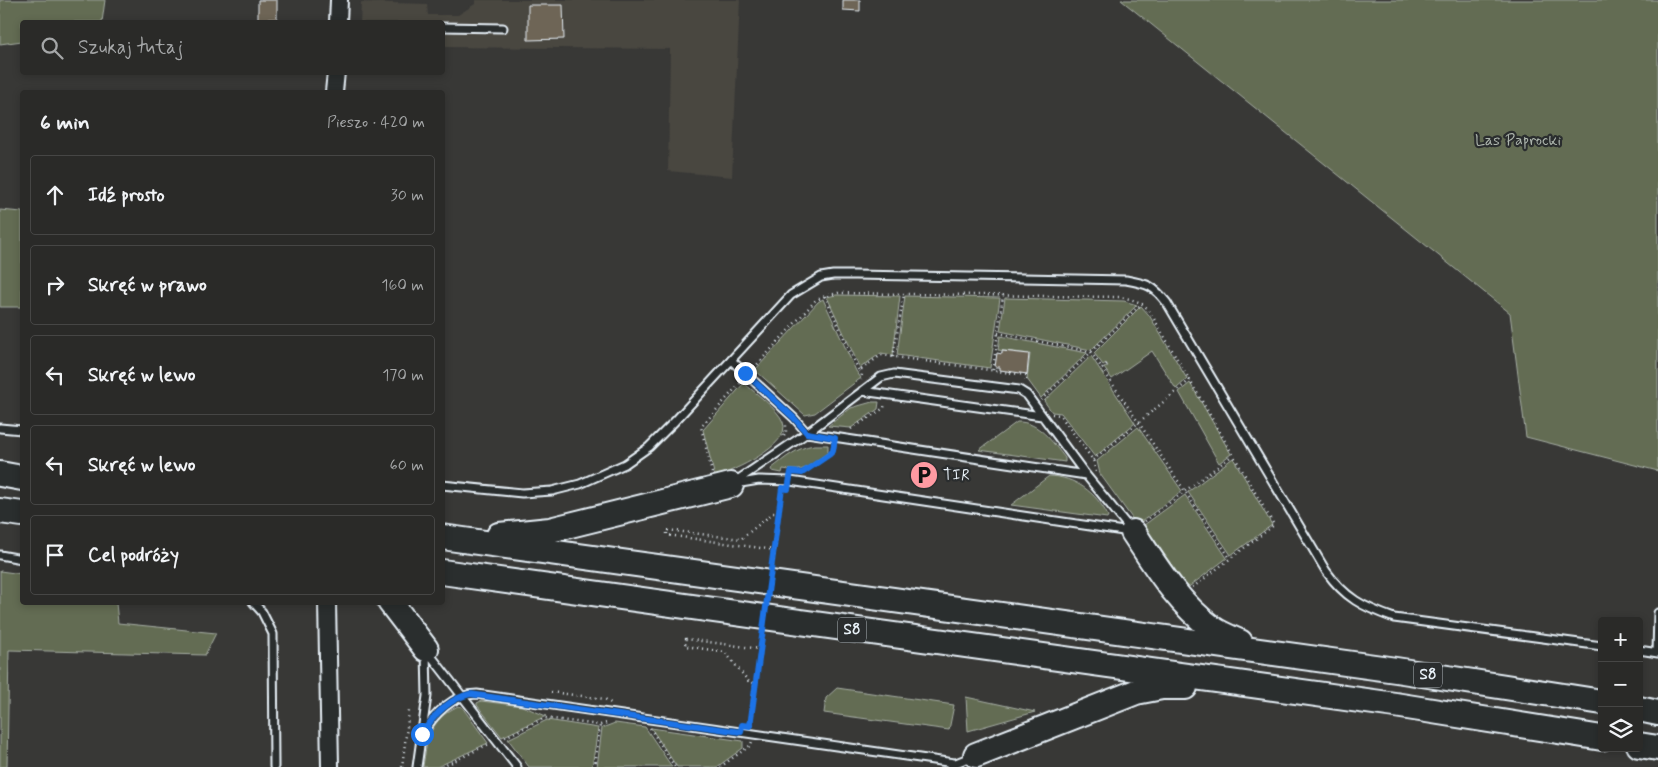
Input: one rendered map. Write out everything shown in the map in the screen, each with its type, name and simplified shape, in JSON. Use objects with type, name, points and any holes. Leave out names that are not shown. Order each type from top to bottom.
[{"type":"highway","points":[[0,474],[20,478]]},
{"type":"highway","points":[[449,538],[550,530],[722,482]]},
{"type":"highway","points":[[0,511],[20,514]]},
{"type":"highway","points":[[1138,527],[1172,591],[1213,629],[1255,650]]},
{"type":"highway","name":"S8","points":[[449,538],[1396,670],[1598,701]]},
{"type":"highway","name":"S8","points":[[445,572],[1262,686],[1598,737]]},
{"type":"highway","points":[[392,605],[426,649]]},
{"type":"highway","points":[[976,755],[1136,692],[1162,687],[1262,686]]},
{"type":"highway","points":[[1643,710],[1658,712]]},
{"type":"highway","points":[[1643,746],[1658,748]]},
{"type":"street","points":[[338,20],[339,0]]},
{"type":"street","points":[[334,90],[336,75]]},
{"type":"street","points":[[327,605],[330,767]]},
{"type":"lane","points":[[445,27],[503,28]]},
{"type":"lane","points":[[445,485],[522,493],[552,490],[580,484],[625,464],[650,447],[791,294],[821,277],[848,275],[1126,280],[1146,284],[1159,292],[1167,303],[1326,571],[1347,595],[1367,608],[1394,618],[1598,645]]},
{"type":"lane","points":[[731,360],[794,418],[807,433],[1086,475]]},
{"type":"lane","points":[[722,482],[807,433],[881,377],[894,374],[1018,390],[1027,395],[1086,475],[1138,527]]},
{"type":"lane","points":[[862,391],[1042,416]]},
{"type":"lane","points":[[0,428],[20,430]]},
{"type":"lane","points":[[722,482],[790,481],[1138,527]]},
{"type":"lane","points":[[0,556],[20,559]]},
{"type":"lane","points":[[256,605],[262,612],[272,634],[274,767]]},
{"type":"lane","points":[[1643,651],[1657,653],[1658,614]]},
{"type":"lane","points":[[426,649],[517,767]]},
{"type":"lane","points":[[417,767],[427,696],[426,649]]},
{"type":"lane","points":[[422,734],[430,720],[438,712],[461,696],[478,694],[951,765],[976,755]]},
{"type":"path","points":[[752,370],[815,301],[838,293],[1119,298],[1131,299],[1141,304],[1150,312],[1274,524],[1188,591]]},
{"type":"path","points":[[894,356],[904,294]]},
{"type":"path","points":[[993,370],[1003,295]]},
{"type":"path","points":[[1040,401],[1141,304]]},
{"type":"path","points":[[998,333],[1091,352],[1230,558]]},
{"type":"path","points":[[1102,368],[1107,364]]},
{"type":"path","points":[[855,385],[862,379],[862,374],[859,371]]},
{"type":"path","points":[[722,482],[701,428],[744,379]]},
{"type":"path","points":[[1093,460],[1190,380]]},
{"type":"path","points":[[720,767],[750,745],[752,740],[740,738],[742,725],[750,726],[782,488],[788,489],[791,472],[802,473],[833,451],[837,428],[852,429],[884,408],[886,395]]},
{"type":"path","points":[[781,440],[786,433],[786,421]]},
{"type":"path","points":[[1138,527],[1234,455]]},
{"type":"path","points":[[775,550],[667,535],[667,530],[741,539],[773,513],[780,513]]},
{"type":"path","points":[[755,683],[749,682],[725,652],[685,646],[686,640],[761,649]]},
{"type":"path","points":[[402,767],[410,711]]},
{"type":"path","points":[[442,767],[545,718],[600,725],[608,723]]},
{"type":"path","points":[[595,767],[600,725]]},
{"type":"path","points":[[657,726],[648,725],[675,767]]},
{"type":"shaded area","points":[[475,0],[740,0],[732,177],[668,171],[670,49],[445,47],[445,20],[360,20],[361,2],[427,4],[428,15],[458,15],[475,4]]},
{"type":"green space","points":[[0,0],[105,0],[102,20],[20,20],[20,41],[0,44]]},
{"type":"green space","name":"Las Paprocki","points":[[1121,0],[1658,0],[1658,471],[1526,437],[1510,313]]},
{"type":"green space","points":[[0,210],[20,212],[20,307],[0,307]]},
{"type":"green space","points":[[836,295],[900,296],[893,355],[881,353],[860,368],[827,297]]},
{"type":"green space","points":[[905,296],[1000,298],[990,368],[897,355]]},
{"type":"green space","points":[[1005,298],[1124,301],[1137,305],[1091,350],[1000,331]]},
{"type":"green space","points":[[823,299],[861,378],[815,413],[805,415],[755,370],[818,302]]},
{"type":"green space","points":[[1141,306],[1149,315],[1187,379],[1176,389],[1152,351],[1112,379],[1104,368],[1108,366],[1106,363],[1103,365],[1094,353]]},
{"type":"green space","points":[[1000,336],[1087,353],[1041,398],[1027,379],[1030,354],[998,350]]},
{"type":"green space","points":[[1091,356],[1135,423],[1095,457],[1061,413],[1052,412],[1044,401]]},
{"type":"green space","points":[[744,383],[776,412],[783,422],[783,431],[779,440],[759,456],[715,477],[703,430]]},
{"type":"green space","points":[[1190,383],[1231,454],[1219,463],[1179,392]]},
{"type":"green space","points":[[879,402],[878,409],[851,428],[828,426],[851,408]]},
{"type":"green space","points":[[1017,422],[1032,425],[1045,434],[1065,458],[1065,462],[979,450]]},
{"type":"green space","points":[[1138,427],[1182,491],[1137,525],[1100,474],[1097,461]]},
{"type":"green space","points":[[814,445],[828,445],[828,453],[803,469],[783,469],[782,473],[772,471],[771,469],[791,454],[802,448]]},
{"type":"green space","points":[[1233,458],[1272,525],[1231,555],[1188,492]]},
{"type":"green space","points":[[1049,476],[1068,479],[1084,487],[1103,507],[1108,516],[1107,518],[1011,505]]},
{"type":"green space","points":[[1185,495],[1227,558],[1186,589],[1140,528]]},
{"type":"green space","points":[[0,571],[20,574],[20,605],[116,605],[118,623],[216,633],[205,655],[9,650],[7,767],[0,767]]},
{"type":"green space","points":[[837,688],[954,705],[949,730],[824,713],[826,698]]},
{"type":"green space","points":[[966,697],[1035,712],[968,731]]},
{"type":"green space","points":[[481,701],[522,706],[546,716],[502,737],[477,705]]},
{"type":"green space","points":[[458,706],[462,707],[488,743],[437,767],[423,767],[428,739],[436,724],[441,717]]},
{"type":"green space","points":[[547,720],[598,728],[592,767],[529,767],[508,739]]},
{"type":"green space","points":[[615,723],[645,727],[672,767],[597,767],[602,728]]},
{"type":"green space","points":[[651,728],[743,741],[743,748],[717,767],[677,767]]},
{"type":"building","points":[[258,0],[277,0],[277,19],[258,19]]},
{"type":"building","points":[[843,0],[860,0],[860,11],[843,10]]},
{"type":"building","points":[[528,5],[563,5],[564,39],[528,40]]},
{"type":"building","points":[[1002,351],[1029,354],[1027,374],[1000,370],[1000,367],[995,367],[997,353],[1002,354]]},
{"type":"place","name":"TIR","points":[[924,475]]},
{"type":"route","points":[[422,734],[430,720],[438,712],[461,696],[470,694],[741,732],[742,725],[750,726],[782,488],[788,489],[791,472],[802,473],[830,454],[833,451],[835,438],[807,433],[794,418],[745,373]]}]
